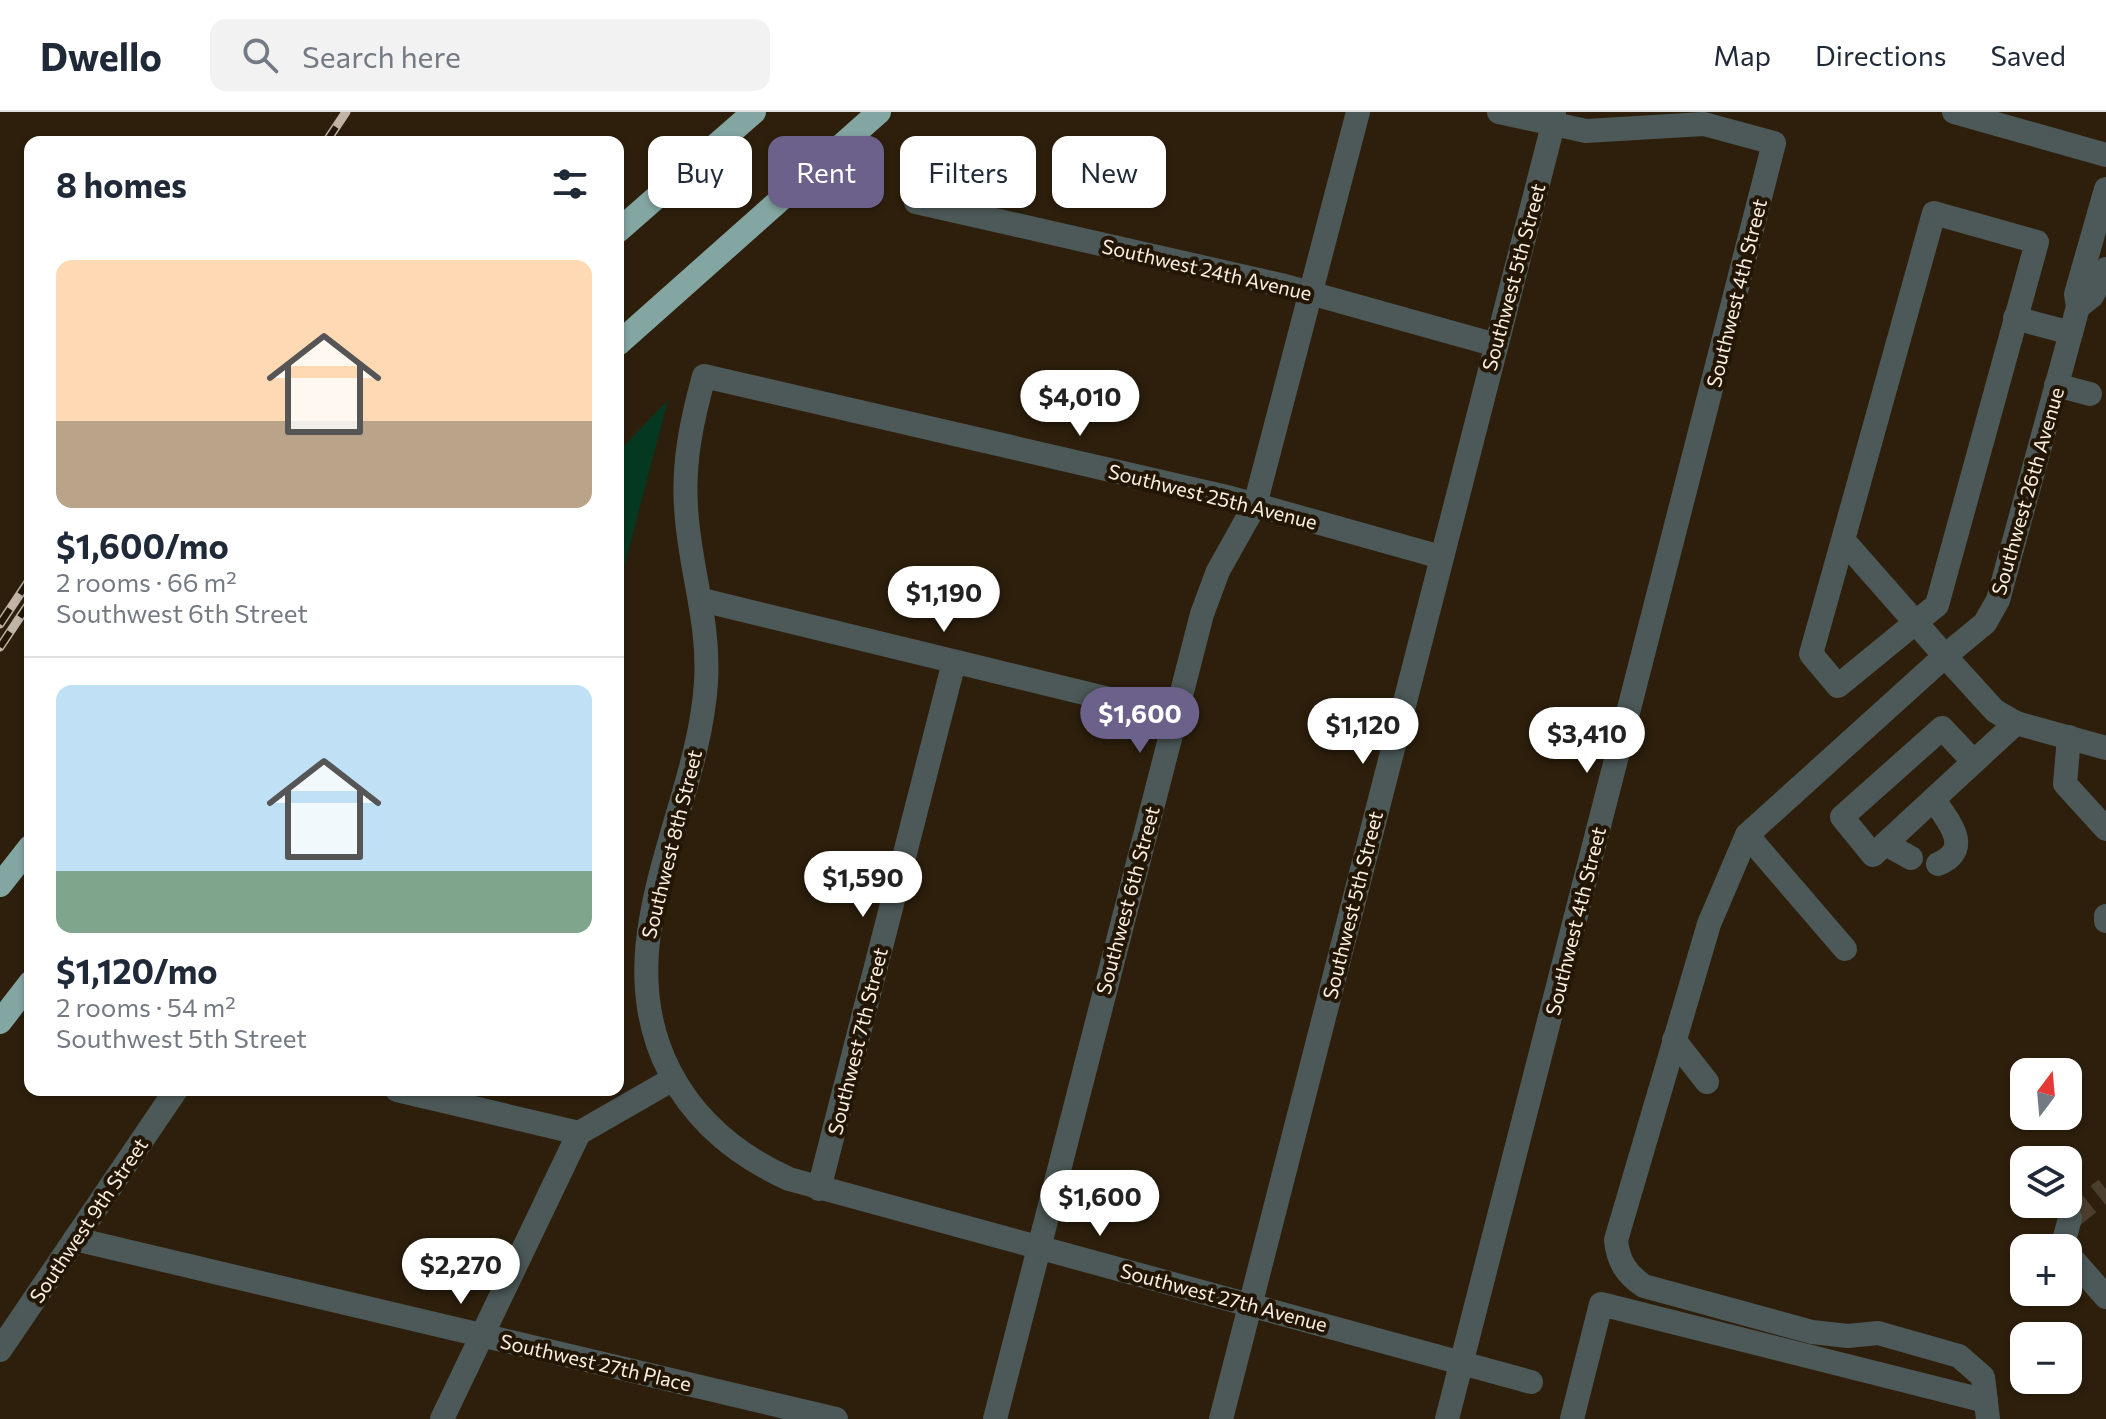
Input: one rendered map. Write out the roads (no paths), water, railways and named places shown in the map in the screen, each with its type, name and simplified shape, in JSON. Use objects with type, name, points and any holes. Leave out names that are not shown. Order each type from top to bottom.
[{"type":"highway","points":[[624,226],[754,112]]},
{"type":"highway","points":[[624,339],[879,112]]},
{"type":"highway","points":[[0,885],[24,855]]},
{"type":"highway","points":[[0,1022],[24,991]]},
{"type":"street","name":"Southwest 6th Street","points":[[995,1419],[1202,614],[1218,571],[1255,505],[1358,112]]},
{"type":"street","points":[[1499,112],[1554,119]]},
{"type":"street","points":[[1954,112],[2106,155]]},
{"type":"street","name":"Southwest 4th Street","points":[[1447,1419],[1774,143],[1704,124],[1586,131],[1554,119]]},
{"type":"street","name":"Southwest 5th Street","points":[[1221,1419],[1554,119]]},
{"type":"street","name":"Southwest 26th Avenue","points":[[1747,835],[1985,623],[1998,600],[2078,307],[2076,294],[2106,189]]},
{"type":"street","name":"Southwest 24th Avenue","points":[[942,208],[1311,294],[1496,345]]},
{"type":"street","points":[[1934,213],[2037,242],[1937,605],[1838,686],[1811,654],[1843,540],[1934,213]]},
{"type":"street","name":"Southwest 26th Avenue","points":[[2078,307],[2092,296],[2106,269]]},
{"type":"street","points":[[2015,318],[2071,333]]},
{"type":"street","name":"Southwest 25th Avenue","points":[[704,376],[1255,505],[1441,557]]},
{"type":"street","name":"Southwest 8th Street","points":[[673,1079],[647,1005],[645,943],[703,709],[706,651],[702,600],[689,536],[686,467],[690,426],[704,376]]},
{"type":"street","points":[[2056,385],[2090,394]]},
{"type":"street","points":[[1843,540],[1995,711],[2016,723],[2106,748]]},
{"type":"street","points":[[702,600],[1175,715]]},
{"type":"street","name":"Southwest 7th Street","points":[[819,1189],[954,662]]},
{"type":"street","points":[[1974,762],[1942,728],[1842,817],[1873,855],[1934,800],[2016,723]]},
{"type":"street","points":[[2069,737],[2065,784],[2106,829]]},
{"type":"street","points":[[1934,800],[1955,831],[1957,840],[1950,856],[1938,864]]},
{"type":"street","points":[[1572,1419],[1601,1304],[1987,1410],[1983,1377],[1959,1356],[1878,1333],[1848,1336],[1812,1332],[1644,1286],[1632,1278],[1617,1254],[1618,1225],[1709,924],[1747,835],[1845,949]]},
{"type":"street","points":[[1886,844],[1911,858]]},
{"type":"street","points":[[1674,1040],[1707,1082]]},
{"type":"street","points":[[442,1419],[579,1133],[673,1079]]},
{"type":"street","name":"Southwest 27th Avenue","points":[[673,1079],[700,1117],[734,1149],[789,1179],[1531,1382]]},
{"type":"street","name":"Southwest 9th Street","points":[[0,1350],[172,1096]]},
{"type":"street","points":[[422,1096],[579,1133]]},
{"type":"street","points":[[2066,1234],[2070,1218]]},
{"type":"street","name":"Southwest 27th Place","points":[[75,1239],[836,1419]]},
{"type":"street","points":[[2082,1270],[2106,1297]]},
{"type":"tunnel","points":[[2082,1208],[2106,1189]]},
{"type":"railway","points":[[330,136],[346,112]]},
{"type":"railway","points":[[0,624],[24,588]]},
{"type":"railway","points":[[0,647],[24,611]]}]
